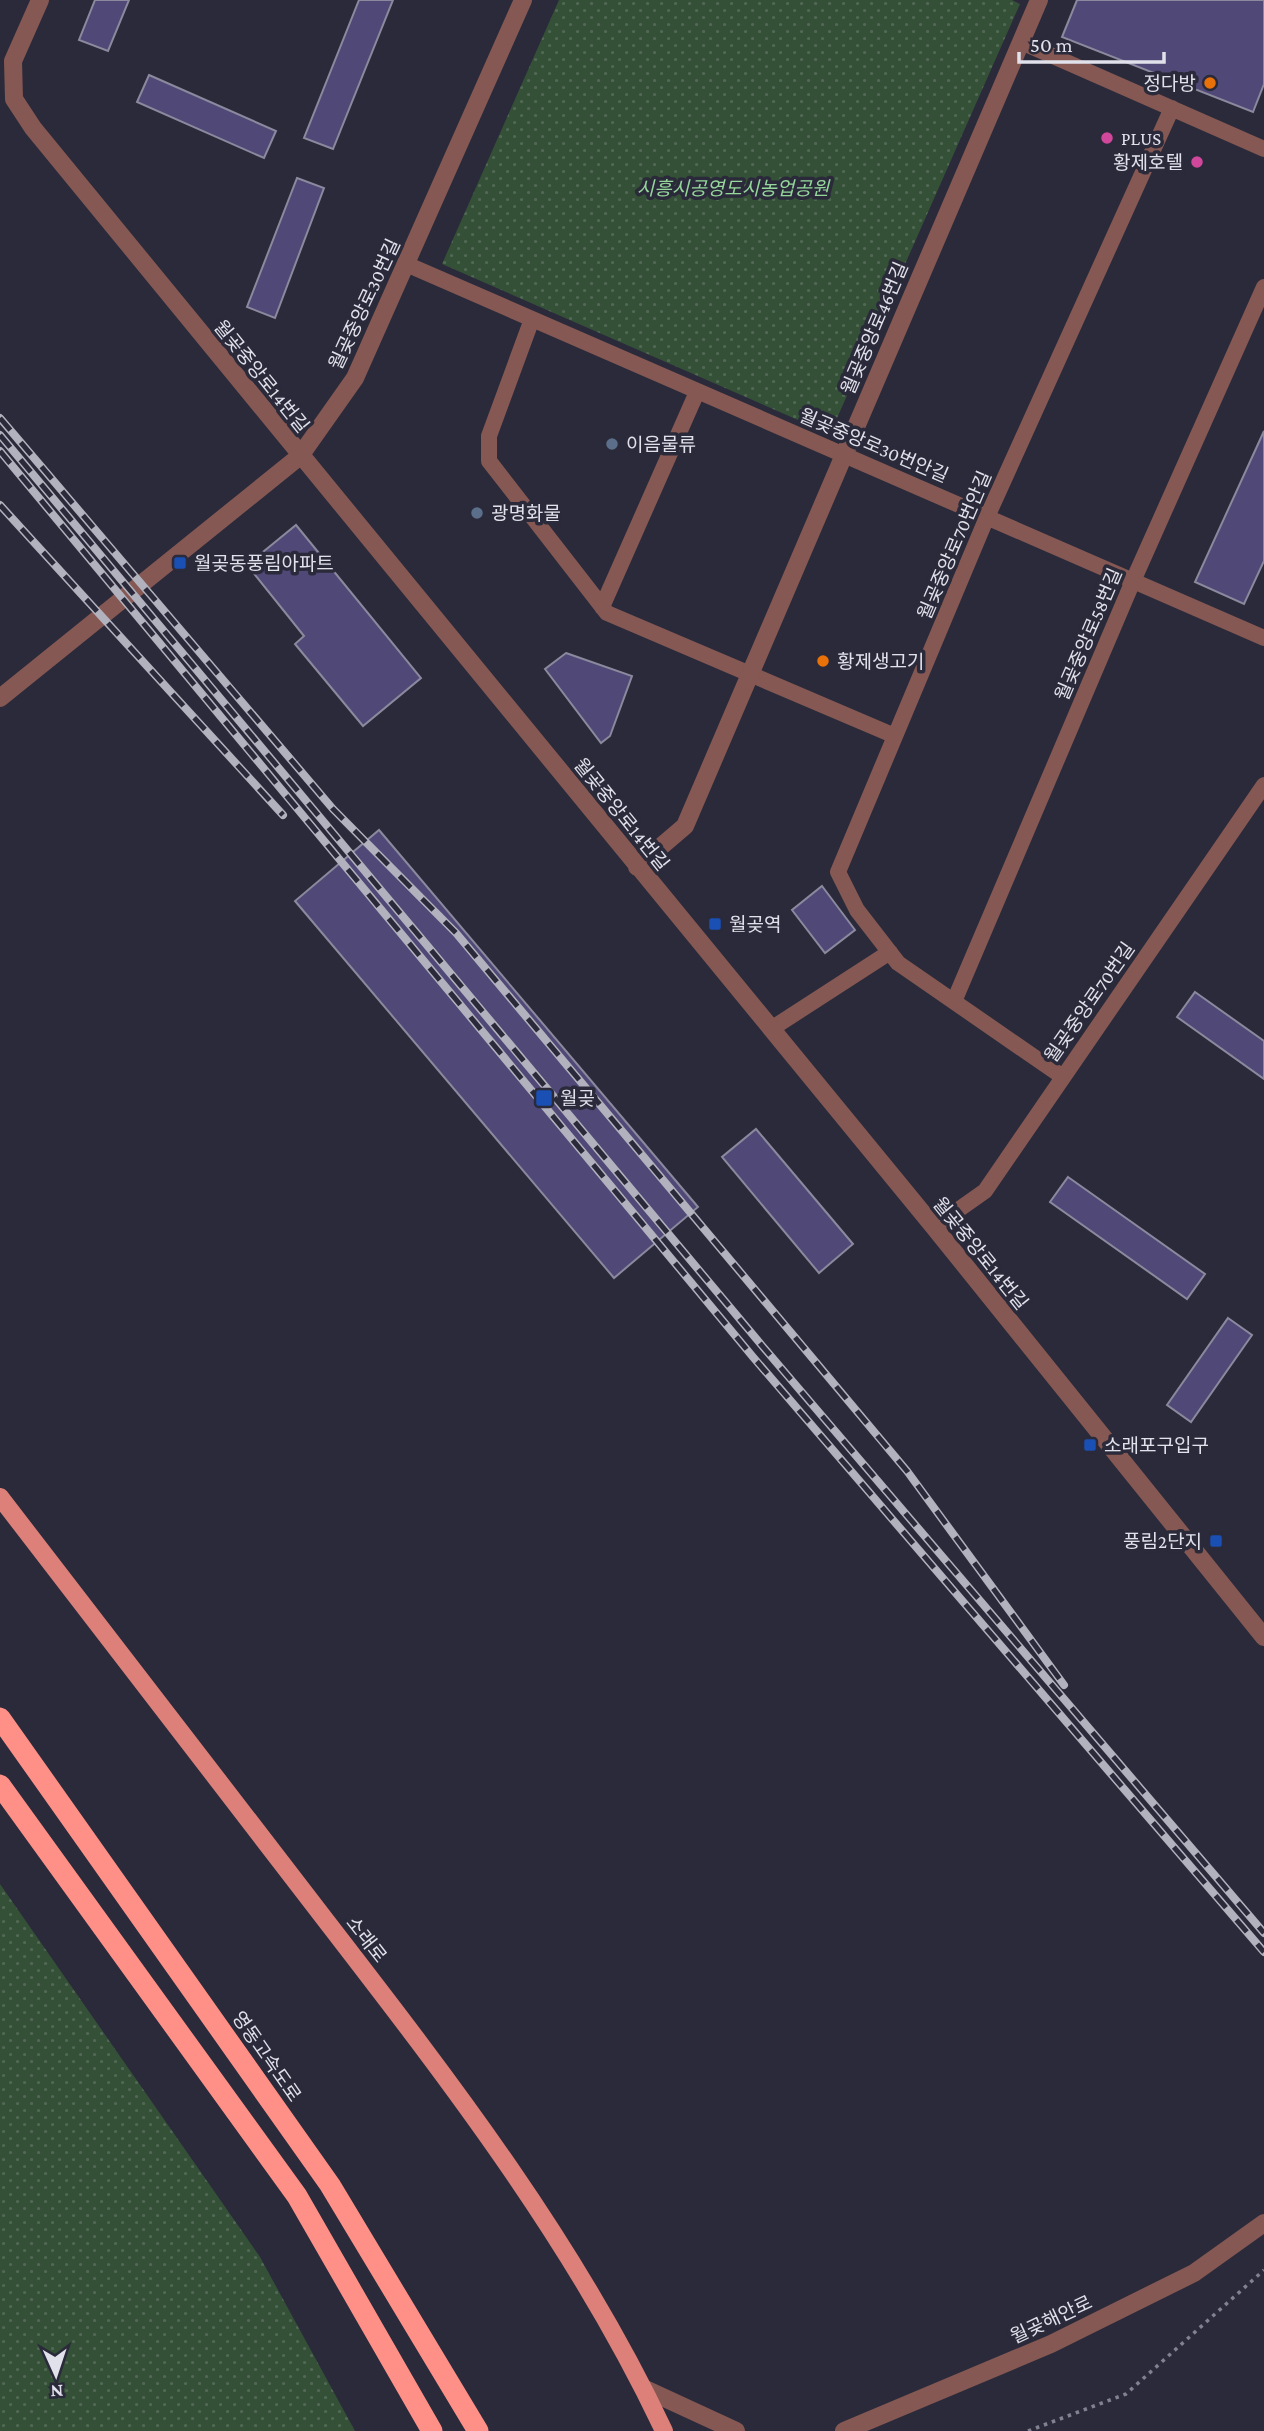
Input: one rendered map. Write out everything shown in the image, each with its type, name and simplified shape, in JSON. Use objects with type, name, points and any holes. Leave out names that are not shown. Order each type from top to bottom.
[{"type":"highway","name":"영동고속도로","points":[[0,1718],[330,2185],[478,2431]]},
{"type":"highway","points":[[0,1785],[297,2196],[432,2431]]},
{"type":"main road","name":"소래로","points":[[0,1497],[417,2039],[566,2250],[645,2389],[664,2431]]},
{"type":"street","name":"월곶중앙로14번길","points":[[40,0],[13,61],[14,99],[33,128],[934,1227],[1264,1637]]},
{"type":"street","name":"월곶중앙로30번길","points":[[0,698],[300,456],[355,378],[523,0]]},
{"type":"street","name":"월곶중앙로46번길","points":[[638,867],[685,826],[842,453],[1039,0]]},
{"type":"street","points":[[1021,42],[1264,149]]},
{"type":"street","name":"월곶중앙로70번안길","points":[[1063,1077],[955,999],[898,962],[857,910],[838,872],[988,517],[1172,108]]},
{"type":"street","name":"월곶중앙로30번안길","points":[[406,264],[1264,638]]},
{"type":"street","name":"월곶중앙로58번길","points":[[955,999],[1133,581],[1264,287]]},
{"type":"street","points":[[532,319],[489,436],[489,461],[607,613],[895,736]]},
{"type":"street","points":[[602,607],[697,392]]},
{"type":"street","name":"월곶중앙로70번길","points":[[934,1227],[985,1191],[1264,785]]},
{"type":"street","points":[[771,1029],[890,952]]},
{"type":"street","name":"월곶해안로","points":[[844,2431],[1087,2326],[1194,2273],[1264,2223]]},
{"type":"street","points":[[645,2389],[736,2431]]},
{"type":"path","points":[[1028,2431],[1126,2394],[1264,2270]]},
{"type":"green space","name":"시흥시공영도시농업공원","points":[[559,0],[1012,0],[1020,4],[830,434],[442,264]]},
{"type":"green space","points":[[0,1884],[260,2257],[355,2431],[0,2431]]},
{"type":"building","points":[[95,0],[129,0],[108,51],[79,40]]},
{"type":"building","points":[[359,0],[393,0],[333,149],[304,138]]},
{"type":"building","points":[[1077,0],[1264,0],[1264,84],[1253,112],[1062,37]]},
{"type":"building","points":[[149,75],[276,131],[264,158],[137,102]]},
{"type":"building","points":[[297,178],[324,188],[275,318],[247,307]]},
{"type":"building","points":[[1264,431],[1264,561],[1244,604],[1195,582]]},
{"type":"building","points":[[296,525],[421,678],[363,726],[295,644],[304,636],[247,565]]},
{"type":"building","points":[[566,653],[632,676],[610,736],[601,743],[545,669]]},
{"type":"building","points":[[379,830],[698,1207],[614,1278],[295,901]]},
{"type":"building","points":[[822,886],[855,930],[825,953],[792,910]]},
{"type":"building","points":[[1195,992],[1264,1041],[1264,1079],[1177,1017]]},
{"type":"building","points":[[756,1129],[853,1244],[819,1273],[722,1157]]},
{"type":"building","points":[[1068,1177],[1205,1274],[1187,1299],[1050,1202]]},
{"type":"building","points":[[1228,1318],[1252,1335],[1191,1422],[1167,1405]]},
{"type":"railway","points":[[0,418],[333,809],[456,933],[907,1471],[1064,1685]]},
{"type":"railway","points":[[0,435],[764,1348],[1264,1933]]},
{"type":"railway","points":[[0,451],[753,1357],[1264,1952]]},
{"type":"railway","points":[[0,505],[283,815]]},
{"type":"place","name":"정다방","points":[[1210,83]]},
{"type":"place","name":"PLUS","points":[[1107,138]]},
{"type":"place","name":"황제호텔","points":[[1197,162]]},
{"type":"place","name":"이음물류","points":[[612,444]]},
{"type":"place","name":"광명화물","points":[[477,513]]},
{"type":"place","name":"월곶동풍림아파트","points":[[180,563]]},
{"type":"place","name":"황제생고기","points":[[823,661]]},
{"type":"place","name":"월곶역","points":[[715,924]]},
{"type":"place","name":"월곶","points":[[544,1098]]},
{"type":"place","name":"소래포구입구","points":[[1090,1445]]},
{"type":"place","name":"풍림2단지","points":[[1216,1541]]}]
